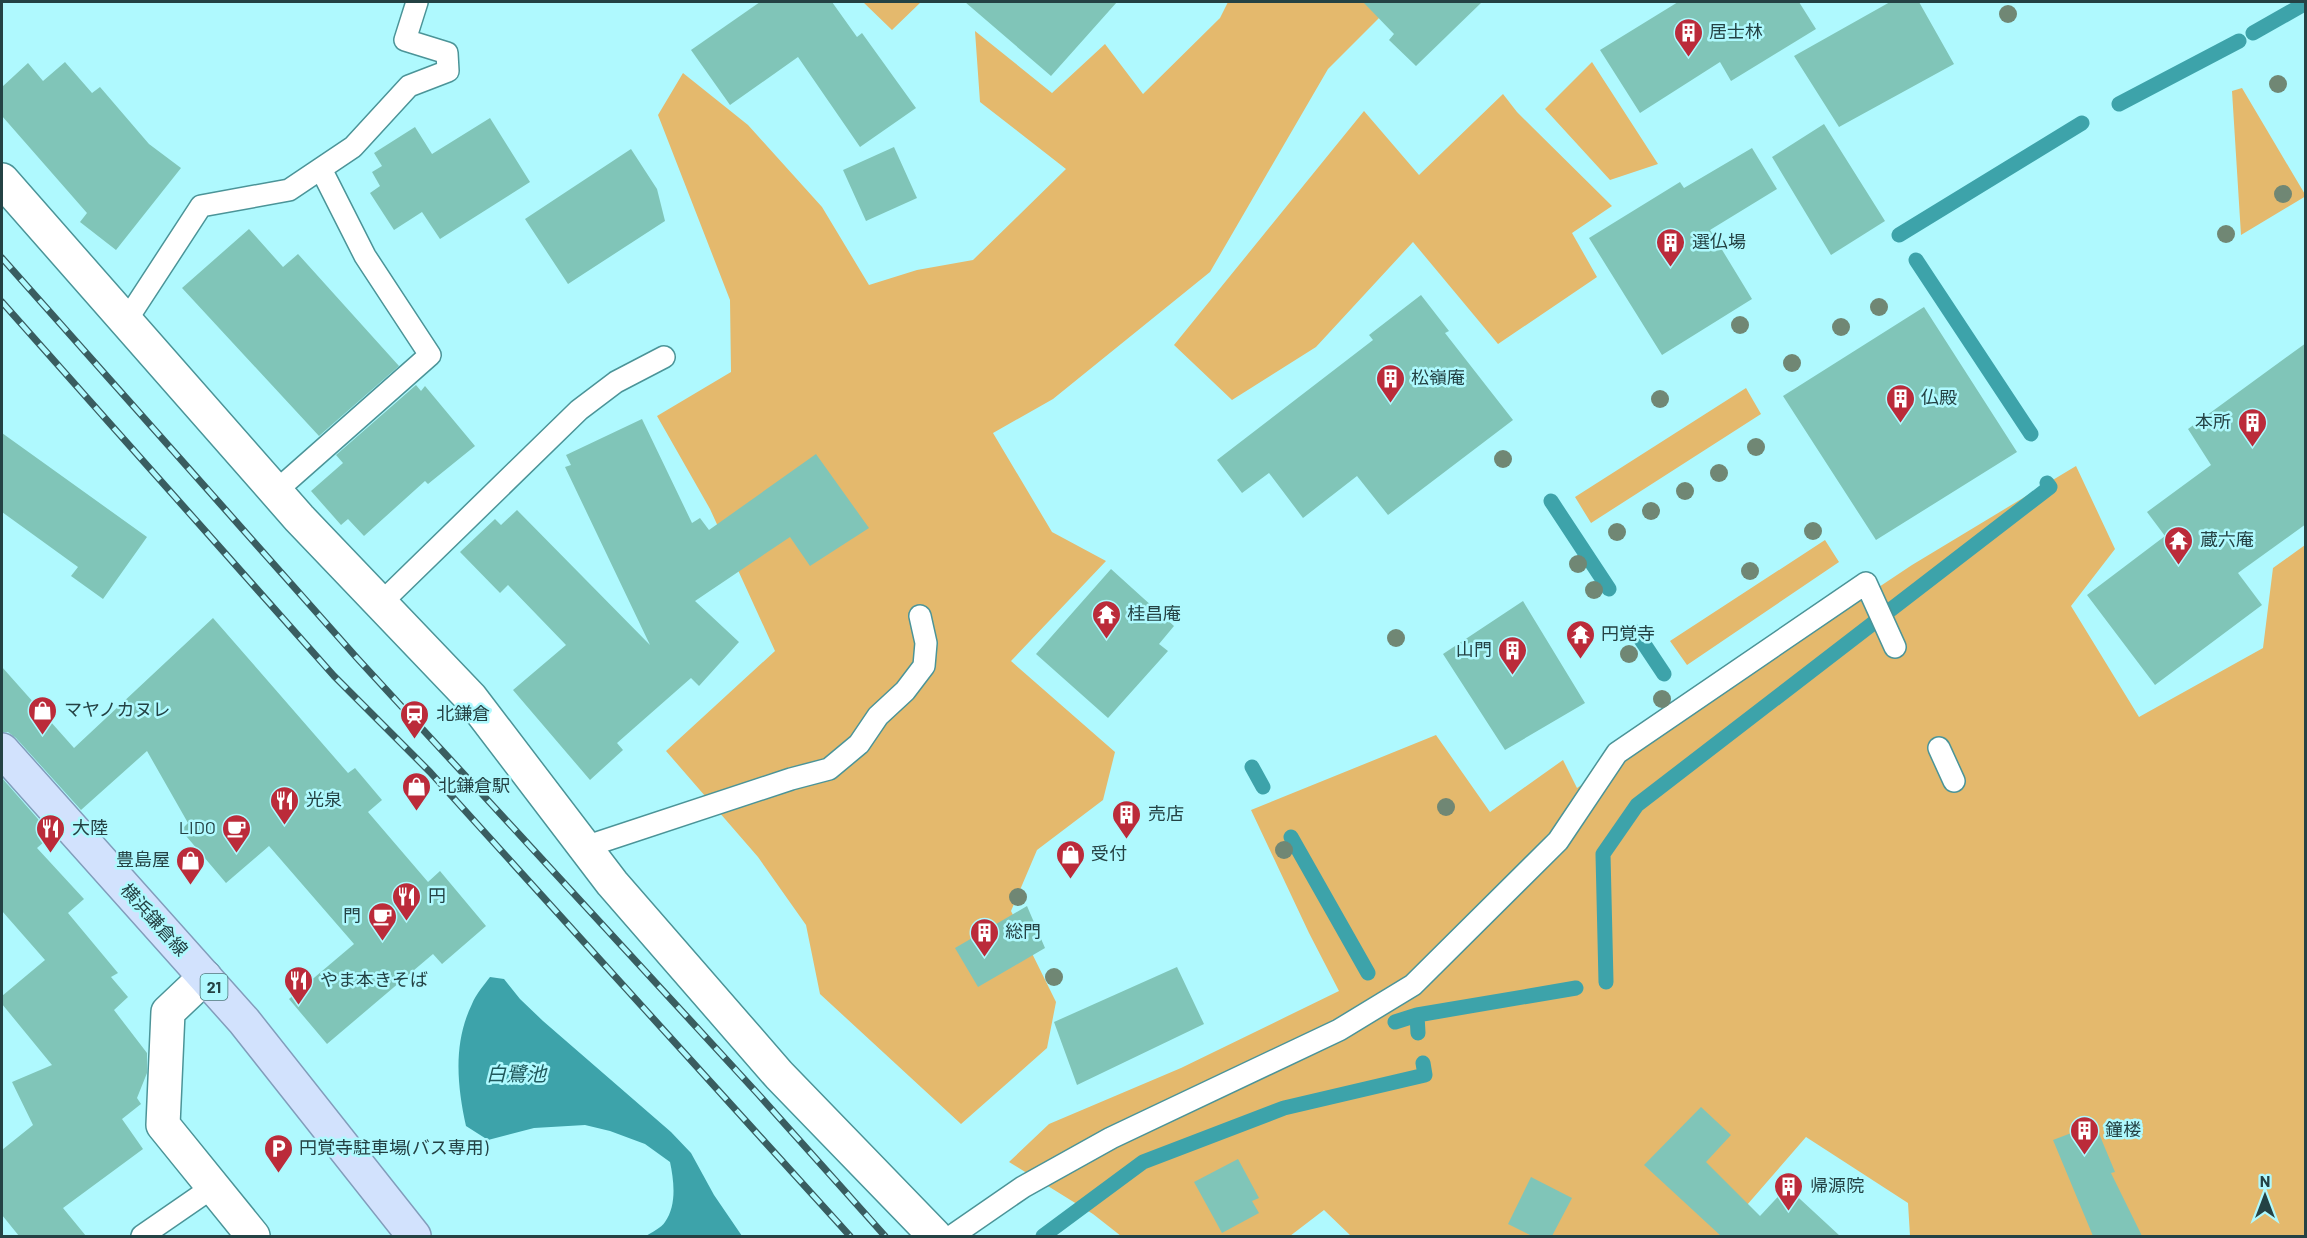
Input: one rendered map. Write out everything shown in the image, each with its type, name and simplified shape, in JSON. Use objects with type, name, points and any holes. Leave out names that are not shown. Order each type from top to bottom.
[{"type":"main road","name":"横浜鎌倉線","points":[[2,750],[244,1021],[414,1236]]},
{"type":"street","points":[[2,180],[276,491],[471,698],[612,883],[779,1075],[938,1236]]},
{"type":"street","points":[[205,977],[168,1012],[163,1125],[253,1236]]},
{"type":"lane","points":[[126,321],[201,206],[289,190],[354,147],[409,86],[448,71],[447,54],[405,40],[417,2]]},
{"type":"lane","points":[[276,491],[430,355],[365,256],[321,169]]},
{"type":"lane","points":[[381,603],[579,410],[616,382],[664,357]]},
{"type":"lane","points":[[938,1236],[1111,1138],[1339,1030],[1413,985],[1558,841],[1617,753],[1866,583],[1895,647]]},
{"type":"lane","points":[[585,847],[791,779],[830,769],[859,744],[878,716],[905,691],[924,666],[926,643],[920,616]]},
{"type":"lane","points":[[1939,748],[1954,781]]},
{"type":"lane","points":[[142,1236],[213,1187]]},
{"type":"shaded area","points":[[863,2],[921,2],[892,30]]},
{"type":"shaded area","points":[[1228,2],[1395,2],[1328,69],[1210,272],[1053,399],[993,433],[1052,532],[1106,561],[1011,661],[1115,752],[1103,800],[1037,850],[1011,911],[1056,1002],[1047,1048],[961,1124],[820,994],[806,925],[758,857],[666,751],[775,651],[710,509],[657,416],[731,372],[730,300],[658,115],[683,73],[748,125],[822,207],[869,285],[917,270],[973,260],[1066,169],[980,102],[975,31],[1052,93],[1105,44],[1143,94],[1220,18]]},
{"type":"shaded area","points":[[1592,62],[1658,164],[1610,180],[1545,109]]},
{"type":"shaded area","points":[[2242,88],[2306,196],[2241,235],[2232,91]]},
{"type":"shaded area","points":[[1503,94],[1517,112],[1612,206],[1572,233],[1597,277],[1498,344],[1413,242],[1316,347],[1232,400],[1174,345],[1364,111],[1419,175]]},
{"type":"shaded area","points":[[1746,388],[1761,414],[1591,523],[1575,497]]},
{"type":"shaded area","points":[[2076,466],[2115,549],[2071,606],[2139,717],[2263,648],[2273,568],[2305,545],[2305,1236],[1910,1236],[1908,1203],[1806,1137],[1720,1236],[1351,1236],[1324,1210],[1290,1236],[1121,1236],[1093,1214],[1009,1162],[1049,1124],[1181,1068],[1339,991],[1251,810],[1436,735],[1490,812],[1563,760],[1577,788],[1912,565]]},
{"type":"shaded area","points":[[1825,540],[1839,562],[1687,665],[1670,641]]},
{"type":"water","name":"白鷺池","points":[[490,977],[504,979],[520,999],[543,1021],[671,1132],[691,1153],[714,1195],[742,1236],[646,1236],[659,1228],[669,1215],[673,1201],[673,1177],[670,1162],[645,1144],[610,1131],[585,1125],[534,1128],[488,1140],[466,1126],[460,1095],[459,1049],[466,1019],[474,1000]]},
{"type":"building","points":[[760,2],[832,2],[857,37],[862,33],[916,108],[860,147],[798,57],[730,105],[691,50]]},
{"type":"building","points":[[965,2],[1117,2],[1051,76]]},
{"type":"building","points":[[1363,2],[1482,2],[1416,66],[1389,40],[1394,34]]},
{"type":"building","name":"居士林","points":[[1678,2],[1799,2],[1816,29],[1731,81],[1720,62],[1640,113],[1600,50]]},
{"type":"building","points":[[1890,2],[1919,2],[1954,64],[1839,127],[1794,56]]},
{"type":"building","points":[[65,62],[92,93],[100,87],[149,144],[181,168],[116,250],[80,222],[87,213],[2,116],[2,87],[28,63],[43,81]]},
{"type":"building","points":[[490,118],[530,182],[440,239],[422,212],[394,230],[370,193],[380,186],[372,172],[382,166],[374,153],[415,127],[432,154]]},
{"type":"building","points":[[1824,124],[1885,221],[1831,255],[1772,157]]},
{"type":"building","points":[[894,147],[917,198],[866,221],[843,170]]},
{"type":"building","name":"選仏場","points":[[1752,148],[1777,189],[1710,230],[1752,299],[1662,355],[1589,238],[1680,182],[1684,188]]},
{"type":"building","points":[[631,149],[657,189],[665,221],[568,284],[525,219]]},
{"type":"building","points":[[249,229],[283,267],[298,254],[399,366],[319,436],[182,288]]},
{"type":"building","name":"松嶺庵","points":[[1421,295],[1449,331],[1445,333],[1513,420],[1388,515],[1357,476],[1303,518],[1269,473],[1242,493],[1217,460],[1373,340],[1369,335]]},
{"type":"building","name":"仏殿","points":[[1924,307],[2017,452],[1876,540],[1783,396]]},
{"type":"building","points":[[2306,343],[2306,524],[2238,573],[2262,605],[2155,685],[2087,595],[2165,536],[2147,512],[2211,465],[2188,429]]},
{"type":"building","points":[[416,385],[421,391],[425,386],[475,446],[428,484],[425,481],[364,536],[348,519],[341,525],[311,491],[343,463],[336,455]]},
{"type":"building","points":[[642,419],[692,523],[700,518],[709,530],[816,454],[869,528],[810,566],[790,537],[695,601],[739,642],[699,686],[691,678],[617,743],[623,750],[590,780],[513,690],[566,645],[508,585],[500,593],[460,552],[495,519],[501,525],[517,510],[650,645],[565,467],[571,465],[566,455]]},
{"type":"building","points":[[2,433],[147,537],[103,599],[71,576],[78,567],[2,512]]},
{"type":"building","name":"桂昌庵","points":[[1111,569],[1174,626],[1159,644],[1168,651],[1108,718],[1036,654]]},
{"type":"building","name":"山門","points":[[1523,601],[1585,703],[1505,750],[1443,654]]},
{"type":"building","points":[[213,618],[348,773],[355,768],[382,800],[368,812],[428,882],[440,871],[486,926],[442,964],[433,954],[327,1044],[289,999],[354,944],[269,846],[226,883],[181,830],[188,823],[147,751],[81,810],[16,738],[8,732],[2,732],[2,667],[74,748]]},
{"type":"building","points":[[2,778],[52,835],[37,848],[84,899],[68,913],[118,973],[111,977],[128,997],[114,1010],[147,1053],[147,1073],[137,1098],[141,1104],[122,1119],[143,1149],[63,1208],[86,1236],[19,1236],[2,1215],[2,1150],[33,1125],[12,1082],[52,1065],[2,1004],[2,996],[45,960],[2,911]]},
{"type":"building","points":[[1027,906],[1045,948],[978,987],[955,948]]},
{"type":"building","points":[[1177,967],[1204,1024],[1077,1085],[1054,1022]]},
{"type":"building","points":[[1701,1107],[1731,1135],[1706,1162],[1760,1216],[1787,1187],[1840,1236],[1721,1236],[1644,1165]]},
{"type":"building","points":[[2095,1124],[2115,1172],[2111,1173],[2142,1236],[2093,1236],[2053,1140]]},
{"type":"building","points":[[1238,1159],[1259,1198],[1252,1201],[1259,1213],[1222,1233],[1194,1182]]},
{"type":"building","points":[[1531,1177],[1572,1198],[1552,1236],[1532,1236],[1508,1224]]},
{"type":"waterway","points":[[2253,33],[2306,3]]},
{"type":"waterway","points":[[2119,104],[2239,41]]},
{"type":"waterway","points":[[1899,235],[2082,123]]},
{"type":"waterway","points":[[1916,260],[2031,434]]},
{"type":"waterway","points":[[1606,982],[1603,854],[1637,805],[2050,487],[2047,483]]},
{"type":"waterway","points":[[1551,501],[1609,589]]},
{"type":"waterway","points":[[1636,632],[1664,674]]},
{"type":"waterway","points":[[1252,767],[1263,787]]},
{"type":"waterway","points":[[1291,837],[1368,973]]},
{"type":"waterway","points":[[1418,1033],[1417,1015],[1576,988]]},
{"type":"waterway","points":[[1395,1022],[1417,1015]]},
{"type":"waterway","points":[[1043,1236],[1143,1162],[1284,1108],[1425,1075],[1423,1063]]},
{"type":"railway","points":[[2,258],[357,658],[758,1094],[885,1236]]},
{"type":"railway","points":[[2,302],[334,676],[430,772],[850,1236]]},
{"type":"place","name":"居士林","points":[[1688,58]]},
{"type":"place","name":"選仏場","points":[[1671,268]]},
{"type":"place","name":"松嶺庵","points":[[1390,404]]},
{"type":"place","name":"仏殿","points":[[1900,424]]},
{"type":"place","name":"本所","points":[[2252,448]]},
{"type":"place","name":"蔵六庵","points":[[2179,566]]},
{"type":"place","name":"桂昌庵","points":[[1106,640]]},
{"type":"place","name":"円覚寺","points":[[1580,660]]},
{"type":"place","name":"山門","points":[[1513,676]]},
{"type":"place","name":"マヤノカヌレ","points":[[43,736]]},
{"type":"place","name":"北鎌倉","points":[[415,740]]},
{"type":"place","name":"北鎌倉駅","points":[[417,812]]},
{"type":"place","name":"光泉","points":[[285,826]]},
{"type":"place","name":"売店","points":[[1127,840]]},
{"type":"place","name":"大陸","points":[[51,854]]},
{"type":"place","name":"LIDO","points":[[237,854]]},
{"type":"place","name":"受付","points":[[1070,880]]},
{"type":"place","name":"豊島屋","points":[[191,886]]},
{"type":"place","name":"円","points":[[407,922]]},
{"type":"place","name":"門","points":[[382,942]]},
{"type":"place","name":"総門","points":[[984,958]]},
{"type":"place","name":"やま本きそば","points":[[299,1006]]},
{"type":"place","name":"鐘楼","points":[[2084,1156]]},
{"type":"place","name":"円覚寺駐車場(バス専用)","points":[[278,1174]]},
{"type":"place","name":"帰源院","points":[[1789,1212]]}]
